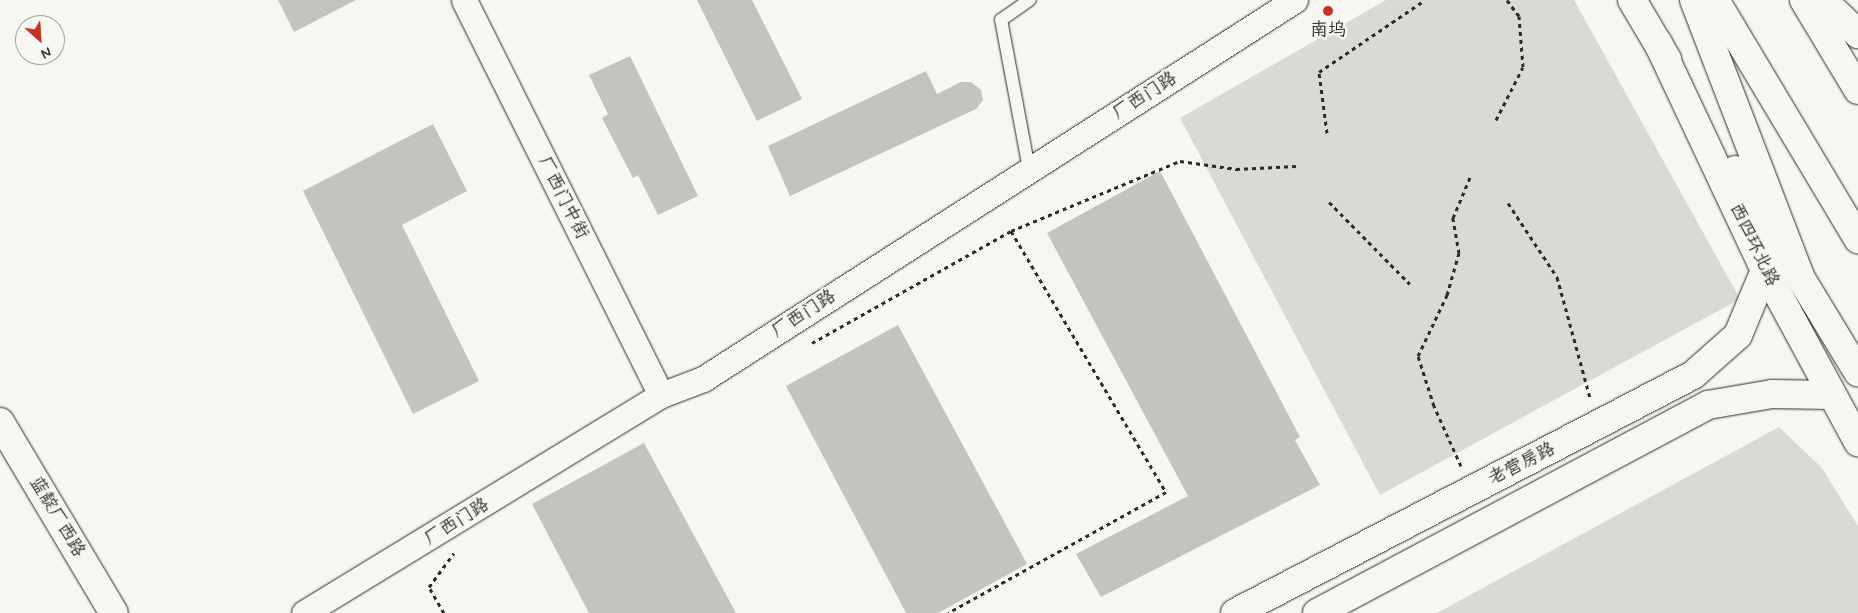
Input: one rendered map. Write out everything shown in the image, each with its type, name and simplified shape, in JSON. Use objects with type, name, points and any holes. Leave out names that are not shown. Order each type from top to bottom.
[{"type":"main road","name":"西四环北路","points":[[1632,0],[1858,372]]},
{"type":"main road","points":[[1694,0],[1800,276]]},
{"type":"main road","points":[[1715,0],[1858,239]]},
{"type":"main road","points":[[1804,0],[1858,90]]},
{"type":"main road","points":[[1823,0],[1858,34]]},
{"type":"main road","name":"西四环北路","points":[[1658,43],[1765,270],[1830,395],[1858,442]]},
{"type":"main road","name":"老营房路","points":[[1235,613],[1693,375],[1738,335],[1765,270]]},
{"type":"main road","name":"老营房路","points":[[1317,613],[1708,405],[1772,394],[1830,395]]},
{"type":"main road","name":"蓝靛厂西路","points":[[0,422],[114,613]]},
{"type":"street","name":"厂西门中街","points":[[464,0],[661,395]]},
{"type":"street","name":"厂西门路","points":[[304,613],[661,395],[703,378],[1295,0]]},
{"type":"lane","points":[[1029,170],[1002,20],[1030,0]]},
{"type":"path","points":[[1327,133],[1318,72],[1425,0]]},
{"type":"path","points":[[1496,120],[1523,68],[1518,16],[1507,0]]},
{"type":"path","points":[[803,348],[1011,231],[1180,161],[1236,168],[1296,166]]},
{"type":"path","points":[[1471,175],[1453,218],[1459,253],[1447,295],[1418,356],[1434,406],[1472,490]]},
{"type":"path","points":[[1329,202],[1410,284]]},
{"type":"path","points":[[1508,203],[1557,277],[1588,396],[1603,422]]},
{"type":"path","points":[[948,613],[1166,492],[1011,231]]},
{"type":"path","points":[[444,613],[430,587],[460,545]]},
{"type":"shaded area","points":[[1386,0],[1574,0],[1740,299],[1380,495],[1180,118]]},
{"type":"shaded area","points":[[1779,427],[1822,468],[1858,526],[1858,613],[1437,613]]},
{"type":"building","points":[[278,0],[356,0],[294,32]]},
{"type":"building","points":[[697,0],[752,0],[802,99],[757,121]]},
{"type":"building","points":[[630,56],[698,196],[658,215],[638,175],[633,178],[602,118],[608,114],[589,75]]},
{"type":"building","points":[[926,71],[937,94],[961,82],[971,82],[981,90],[983,100],[976,109],[790,196],[768,146]]},
{"type":"building","points":[[433,124],[467,191],[402,225],[479,381],[413,414],[303,191]]},
{"type":"building","points":[[1160,171],[1300,437],[1295,440],[1320,485],[1101,597],[1076,554],[1188,496],[1047,233]]},
{"type":"building","points":[[898,325],[1027,564],[938,613],[906,613],[786,386]]},
{"type":"building","points":[[644,443],[736,613],[589,613],[532,504]]},
{"type":"place","name":"南坞","points":[[1328,11]]}]
